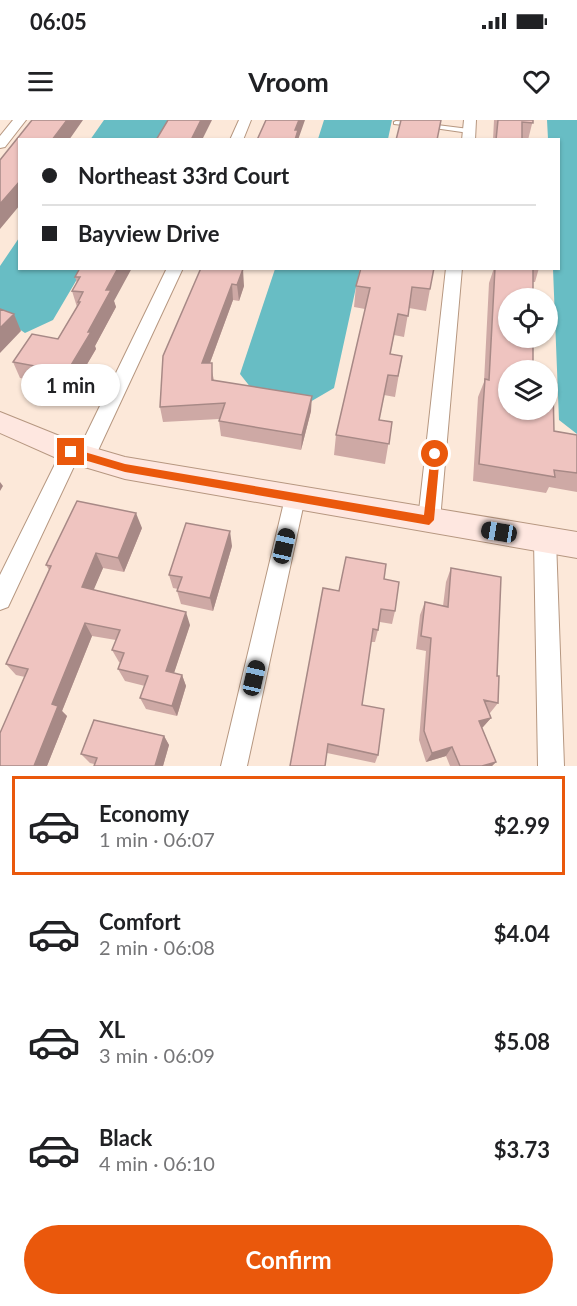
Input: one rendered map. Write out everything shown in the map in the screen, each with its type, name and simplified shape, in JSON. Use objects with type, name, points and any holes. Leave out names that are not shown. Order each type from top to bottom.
[{"type":"street","points":[[0,144],[20,120]]},
{"type":"street","points":[[237,138],[245,120]]},
{"type":"street","points":[[0,599],[174,270]]},
{"type":"street","points":[[429,520],[454,270]]},
{"type":"street","points":[[0,422],[78,455],[125,468],[577,545]]},
{"type":"street","points":[[234,766],[296,498]]},
{"type":"street","points":[[545,540],[551,766]]},
{"type":"lane","points":[[396,123],[469,130]]},
{"type":"water","points":[[104,120],[170,120],[160,138],[91,138]]},
{"type":"water","points":[[324,120],[392,120],[388,138],[318,138]]},
{"type":"water","points":[[547,120],[577,120],[577,434],[559,420],[556,348],[558,348],[558,288],[554,288],[553,270],[560,270],[560,138],[548,138]]},
{"type":"water","points":[[18,239],[18,270],[82,270],[53,320],[25,333],[0,316],[0,266]]},
{"type":"water","points":[[275,270],[360,270],[334,388],[310,402],[255,393],[240,374]]},
{"type":"building","points":[[32,120],[67,120],[54,138],[18,138],[18,183],[0,204],[0,160]]},
{"type":"building","points":[[168,120],[201,120],[192,138],[157,138]]},
{"type":"building","points":[[266,120],[299,120],[295,130],[298,130],[296,138],[258,138]]},
{"type":"building","points":[[401,120],[441,120],[437,138],[396,138]]},
{"type":"building","points":[[498,120],[533,120],[533,123],[522,122],[522,138],[496,138]]},
{"type":"building","points":[[79,270],[117,270],[106,290],[111,290],[88,332],[91,332],[67,372],[13,362],[32,334],[58,339],[80,302],[78,302],[83,292],[72,291],[80,277],[75,277]]},
{"type":"building","points":[[200,270],[243,270],[237,285],[232,284],[202,363],[212,363],[212,380],[312,396],[302,435],[219,421],[225,403],[160,407],[163,356]]},
{"type":"building","points":[[360,270],[434,270],[430,289],[412,287],[408,316],[398,314],[390,354],[402,356],[398,376],[388,375],[379,420],[392,422],[389,444],[336,435],[370,288],[356,286]]},
{"type":"building","points":[[495,270],[533,270],[533,288],[498,288],[498,348],[533,348],[533,360],[498,360],[498,420],[554,420],[554,431],[577,435],[577,473],[554,470],[555,477],[479,464],[485,379],[489,380]]},
{"type":"building","points":[[0,309],[14,314],[0,328]]},
{"type":"building","points":[[77,501],[136,513],[118,558],[96,553],[82,587],[186,612],[166,671],[182,675],[172,706],[140,698],[148,676],[118,669],[124,653],[112,650],[120,630],[85,623],[52,704],[58,706],[34,766],[0,766],[0,733],[28,669],[6,664],[51,566],[46,565]]},
{"type":"building","points":[[186,523],[230,531],[210,598],[177,591],[182,577],[169,575]]},
{"type":"building","points":[[346,557],[386,564],[384,579],[399,582],[395,611],[381,609],[378,630],[373,629],[362,705],[384,709],[378,755],[328,744],[325,766],[290,766],[323,588],[339,591]]},
{"type":"building","points":[[451,568],[501,577],[498,703],[484,700],[491,718],[479,721],[496,762],[482,766],[460,766],[452,747],[432,753],[424,731],[431,638],[421,636],[425,602],[448,607]]},
{"type":"building","points":[[94,720],[164,736],[155,766],[94,766],[97,758],[81,754]]},
{"type":"route","points":[[71,452],[125,468],[429,520],[435,454]]}]
